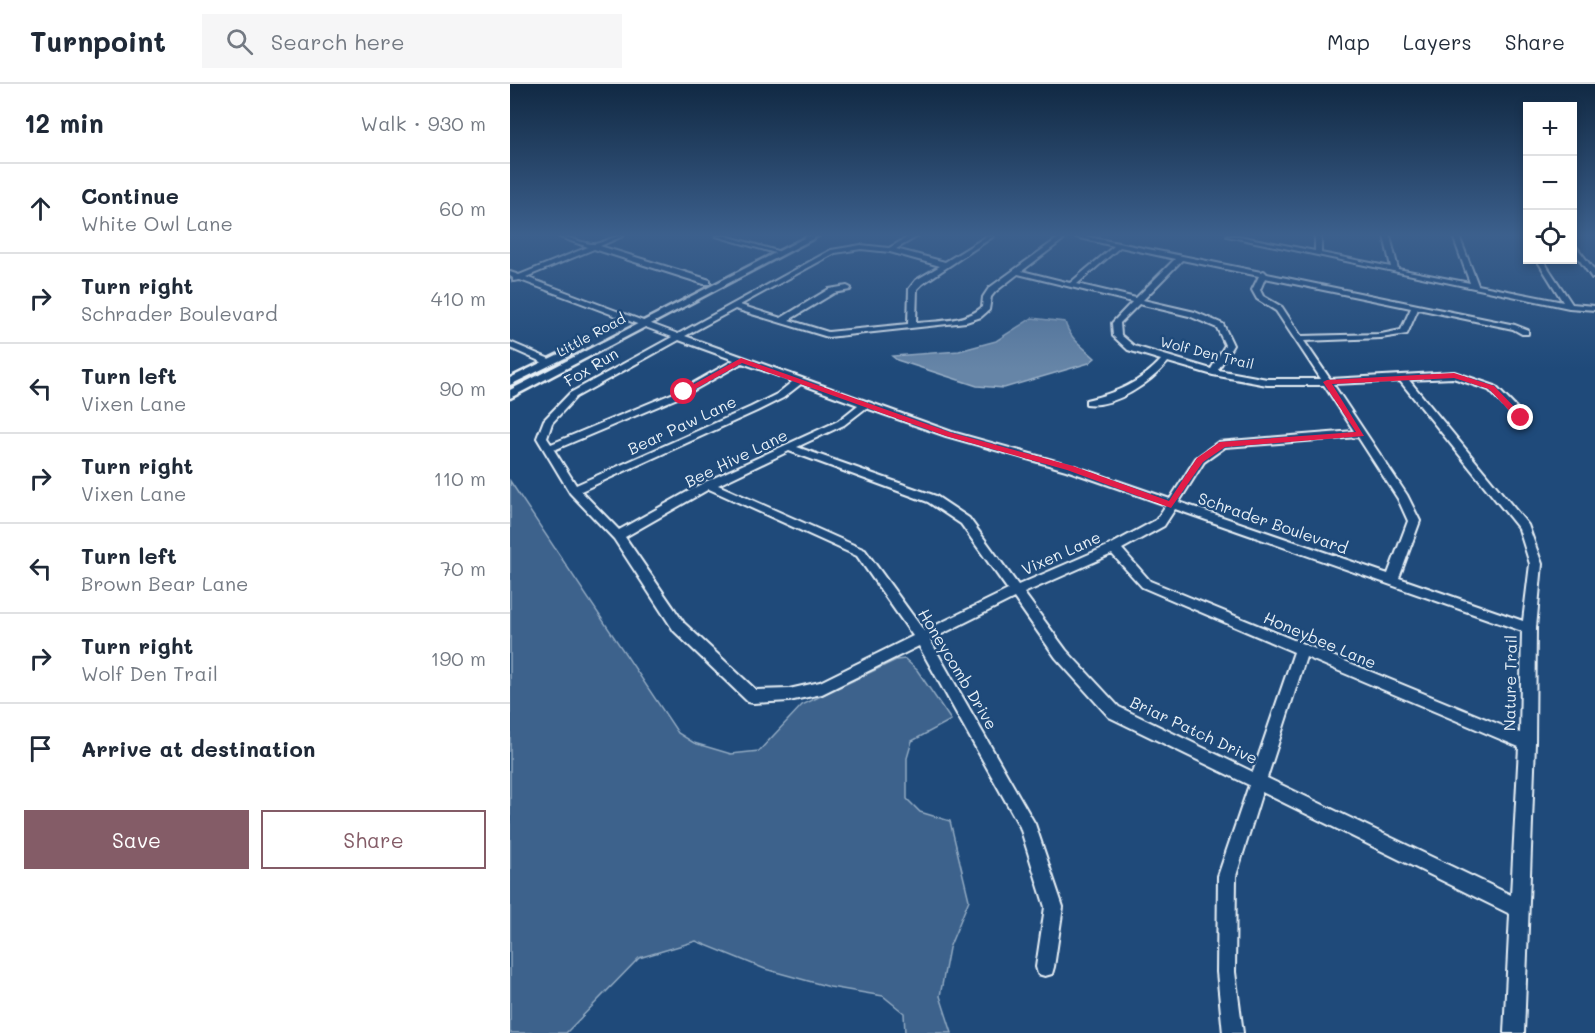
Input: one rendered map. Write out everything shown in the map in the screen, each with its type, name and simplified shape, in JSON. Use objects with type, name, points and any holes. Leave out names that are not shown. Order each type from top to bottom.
[{"type":"main road","name":"Little Road","points":[[510,394],[710,280]]},
{"type":"main road","name":"Little Road","points":[[510,382],[724,280]]},
{"type":"street","name":"Schrader Boulevard","points":[[529,280],[676,337],[949,434],[1070,468],[1529,628]]},
{"type":"street","points":[[701,280],[707,282]]},
{"type":"street","name":"Fox Run","points":[[548,449],[542,438],[547,422],[573,395],[780,280]]},
{"type":"street","points":[[912,326],[913,289],[922,280]]},
{"type":"street","points":[[734,306],[828,335],[839,335],[951,323],[978,315],[986,308],[987,297],[992,290],[1005,280]]},
{"type":"street","points":[[1052,280],[1192,314],[1220,326],[1230,345],[1213,372]]},
{"type":"street","points":[[1072,285],[1078,280]]},
{"type":"street","name":"Wolf Den Trail","points":[[1157,280],[1116,323],[1117,336],[1131,348],[1213,372],[1266,382],[1327,382],[1454,375],[1492,388],[1521,418],[1518,424]]},
{"type":"street","points":[[1261,280],[1256,290],[1260,297],[1280,309],[1403,498],[1414,521],[1392,579]]},
{"type":"street","points":[[1299,280],[1515,327],[1525,332]]},
{"type":"street","points":[[1446,280],[1569,306],[1595,308]]},
{"type":"street","points":[[1473,280],[1475,286]]},
{"type":"street","points":[[1553,280],[1569,306]]},
{"type":"street","points":[[782,321],[832,291],[848,288]]},
{"type":"street","points":[[1300,339],[1381,336],[1404,332],[1416,305]]},
{"type":"street","points":[[510,345],[549,362]]},
{"type":"street","points":[[1089,402],[1103,400],[1132,388],[1153,376],[1167,358]]},
{"type":"street","points":[[618,536],[574,490],[548,449],[684,392],[741,360]]},
{"type":"street","name":"Nature Trail","points":[[1403,379],[1524,528],[1536,564],[1529,628],[1527,743],[1514,1033]]},
{"type":"street","name":"Bear Paw Lane","points":[[574,490],[754,409],[780,396],[800,381]]},
{"type":"street","name":"Bee Hive Lane","points":[[618,536],[709,485],[842,423],[865,404]]},
{"type":"street","name":"Vixen Lane","points":[[618,536],[679,627],[753,697],[789,695],[822,688],[921,637],[1014,592],[1114,548],[1160,523],[1200,460],[1222,444],[1361,434]]},
{"type":"street","name":"Briar Patch Drive","points":[[789,448],[932,499],[964,522],[1061,654],[1114,712],[1518,908]]},
{"type":"street","name":"Honeycomb Drive","points":[[709,485],[861,553],[921,637],[1027,824],[1054,907],[1045,967]]},
{"type":"street","name":"Honeybee Lane","points":[[1114,548],[1146,584],[1527,743]]},
{"type":"street","points":[[1233,1033],[1226,972],[1227,876],[1301,650]]},
{"type":"shaded area","points":[[1032,318],[1065,322],[1073,338],[1095,358],[1089,363],[1004,388],[977,386],[897,360],[892,356],[959,351],[996,341]]},
{"type":"shaded area","points":[[510,481],[678,733],[694,743],[731,754],[759,751],[802,705],[896,660],[905,659],[917,670],[951,720],[912,741],[907,758],[907,799],[920,812],[950,821],[969,900],[949,948],[940,996],[952,1033],[905,1033],[904,1013],[883,996],[830,987],[765,969],[696,941],[639,958],[566,1033],[510,1033]]},
{"type":"route","points":[[684,392],[741,360],[949,434],[1070,468],[1171,505],[1200,460],[1222,444],[1361,434],[1327,382],[1454,375],[1492,388],[1521,418]]}]
